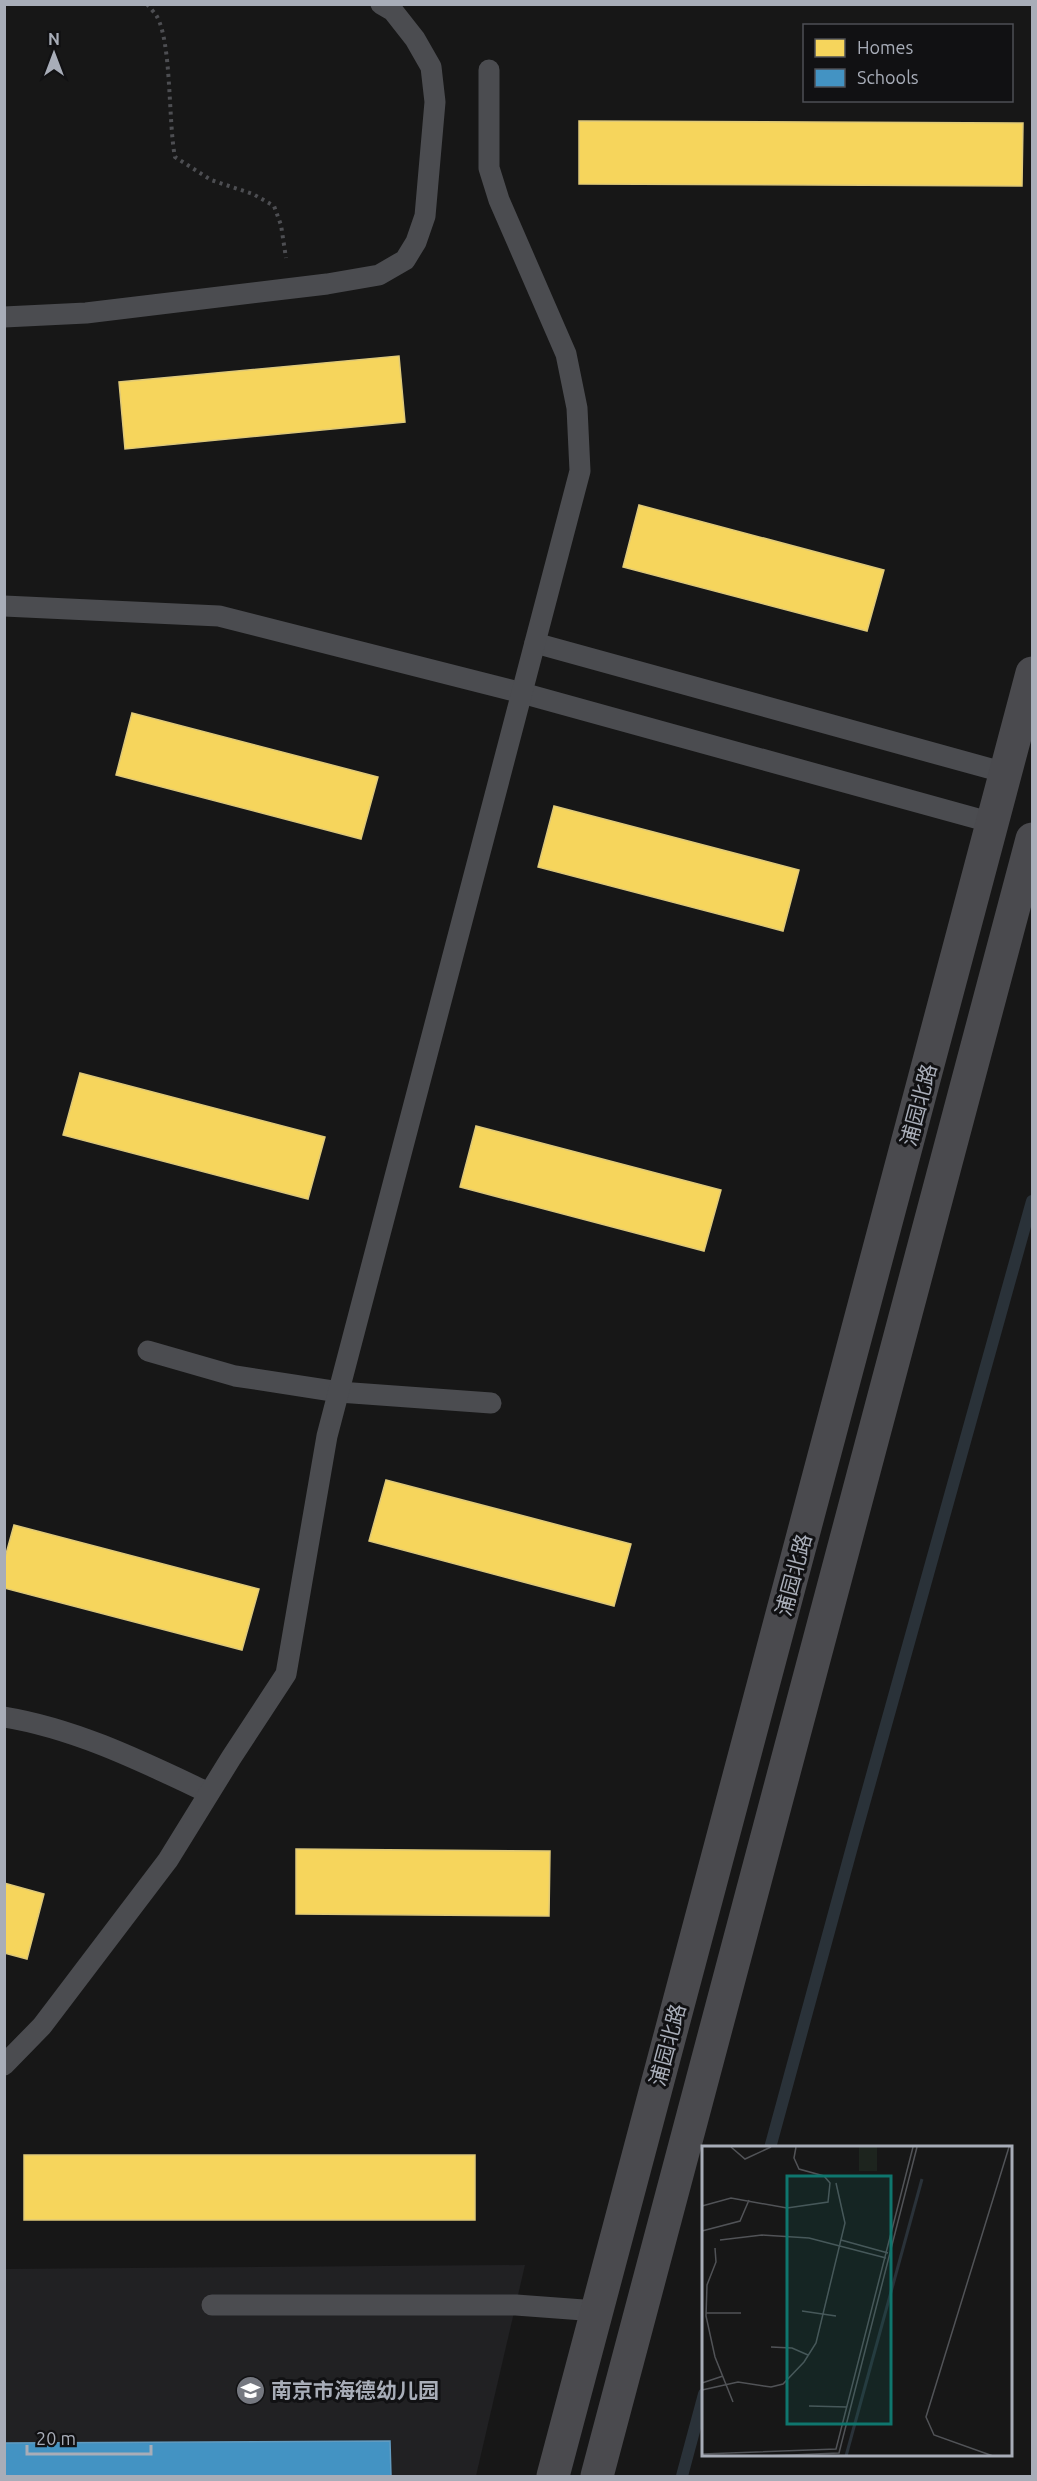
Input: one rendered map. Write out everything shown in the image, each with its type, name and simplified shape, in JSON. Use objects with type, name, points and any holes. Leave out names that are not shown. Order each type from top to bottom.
[{"type":"street","name":"浦园北路","points":[[553,2476],[1032,673]]},
{"type":"street","name":"浦园北路","points":[[597,2476],[1032,839]]},
{"type":"lane","points":[[4,316],[86,313],[291,288],[379,275],[405,260],[416,242],[424,216],[435,102],[431,67],[415,39],[393,11],[381,4]]},
{"type":"lane","points":[[4,2065],[42,2026],[109,1941],[168,1860],[286,1674],[327,1436],[580,471],[577,408],[566,354],[499,200],[489,168],[489,70]]},
{"type":"lane","points":[[4,606],[219,616],[522,693],[993,823]]},
{"type":"lane","points":[[535,644],[1006,773]]},
{"type":"lane","points":[[148,1351],[235,1376],[339,1392],[491,1403]]},
{"type":"lane","points":[[4,1716],[41,1723],[83,1738],[125,1754],[209,1793]]},
{"type":"lane","points":[[212,2305],[516,2305],[597,2311]]},
{"type":"path","points":[[147,4],[157,16],[164,41],[171,136],[175,157],[211,180],[253,194],[274,206],[281,225],[291,288]]},
{"type":"shaded area","name":"南京市海德幼儿园","points":[[525,2265],[476,2476],[5,2476],[4,2269]]},
{"type":"building: Homes","points":[[579,121],[1023,123],[1022,186],[579,184]]},
{"type":"building: Homes","points":[[399,356],[405,422],[125,449],[119,382]]},
{"type":"building: Homes","points":[[639,505],[884,570],[867,631],[623,567]]},
{"type":"building: Homes","points":[[132,713],[378,777],[361,839],[116,775]]},
{"type":"building: Homes","points":[[554,806],[799,870],[783,931],[538,867]]},
{"type":"building: Homes","points":[[80,1073],[325,1137],[308,1199],[63,1135]]},
{"type":"building: Homes","points":[[476,1126],[721,1190],[704,1251],[460,1187]]},
{"type":"building: Homes","points":[[386,1480],[631,1544],[614,1606],[369,1541]]},
{"type":"building: Homes","points":[[14,1525],[259,1589],[242,1650],[4,1588],[4,1561]]},
{"type":"building: Homes","points":[[296,1849],[550,1851],[549,1916],[296,1914]]},
{"type":"building: Homes","points":[[4,1883],[44,1894],[27,1959],[4,1953]]},
{"type":"building: Homes","points":[[24,2155],[475,2155],[475,2220],[24,2220]]},
{"type":"building: Schools","points":[[390,2441],[391,2476],[4,2476],[4,2443]]},
{"type":"waterway","points":[[771,2146],[1032,1201]]},
{"type":"waterway","points":[[682,2476],[702,2401]]},
{"type":"place","name":"南京市海德幼儿园","points":[[250,2391]]}]
